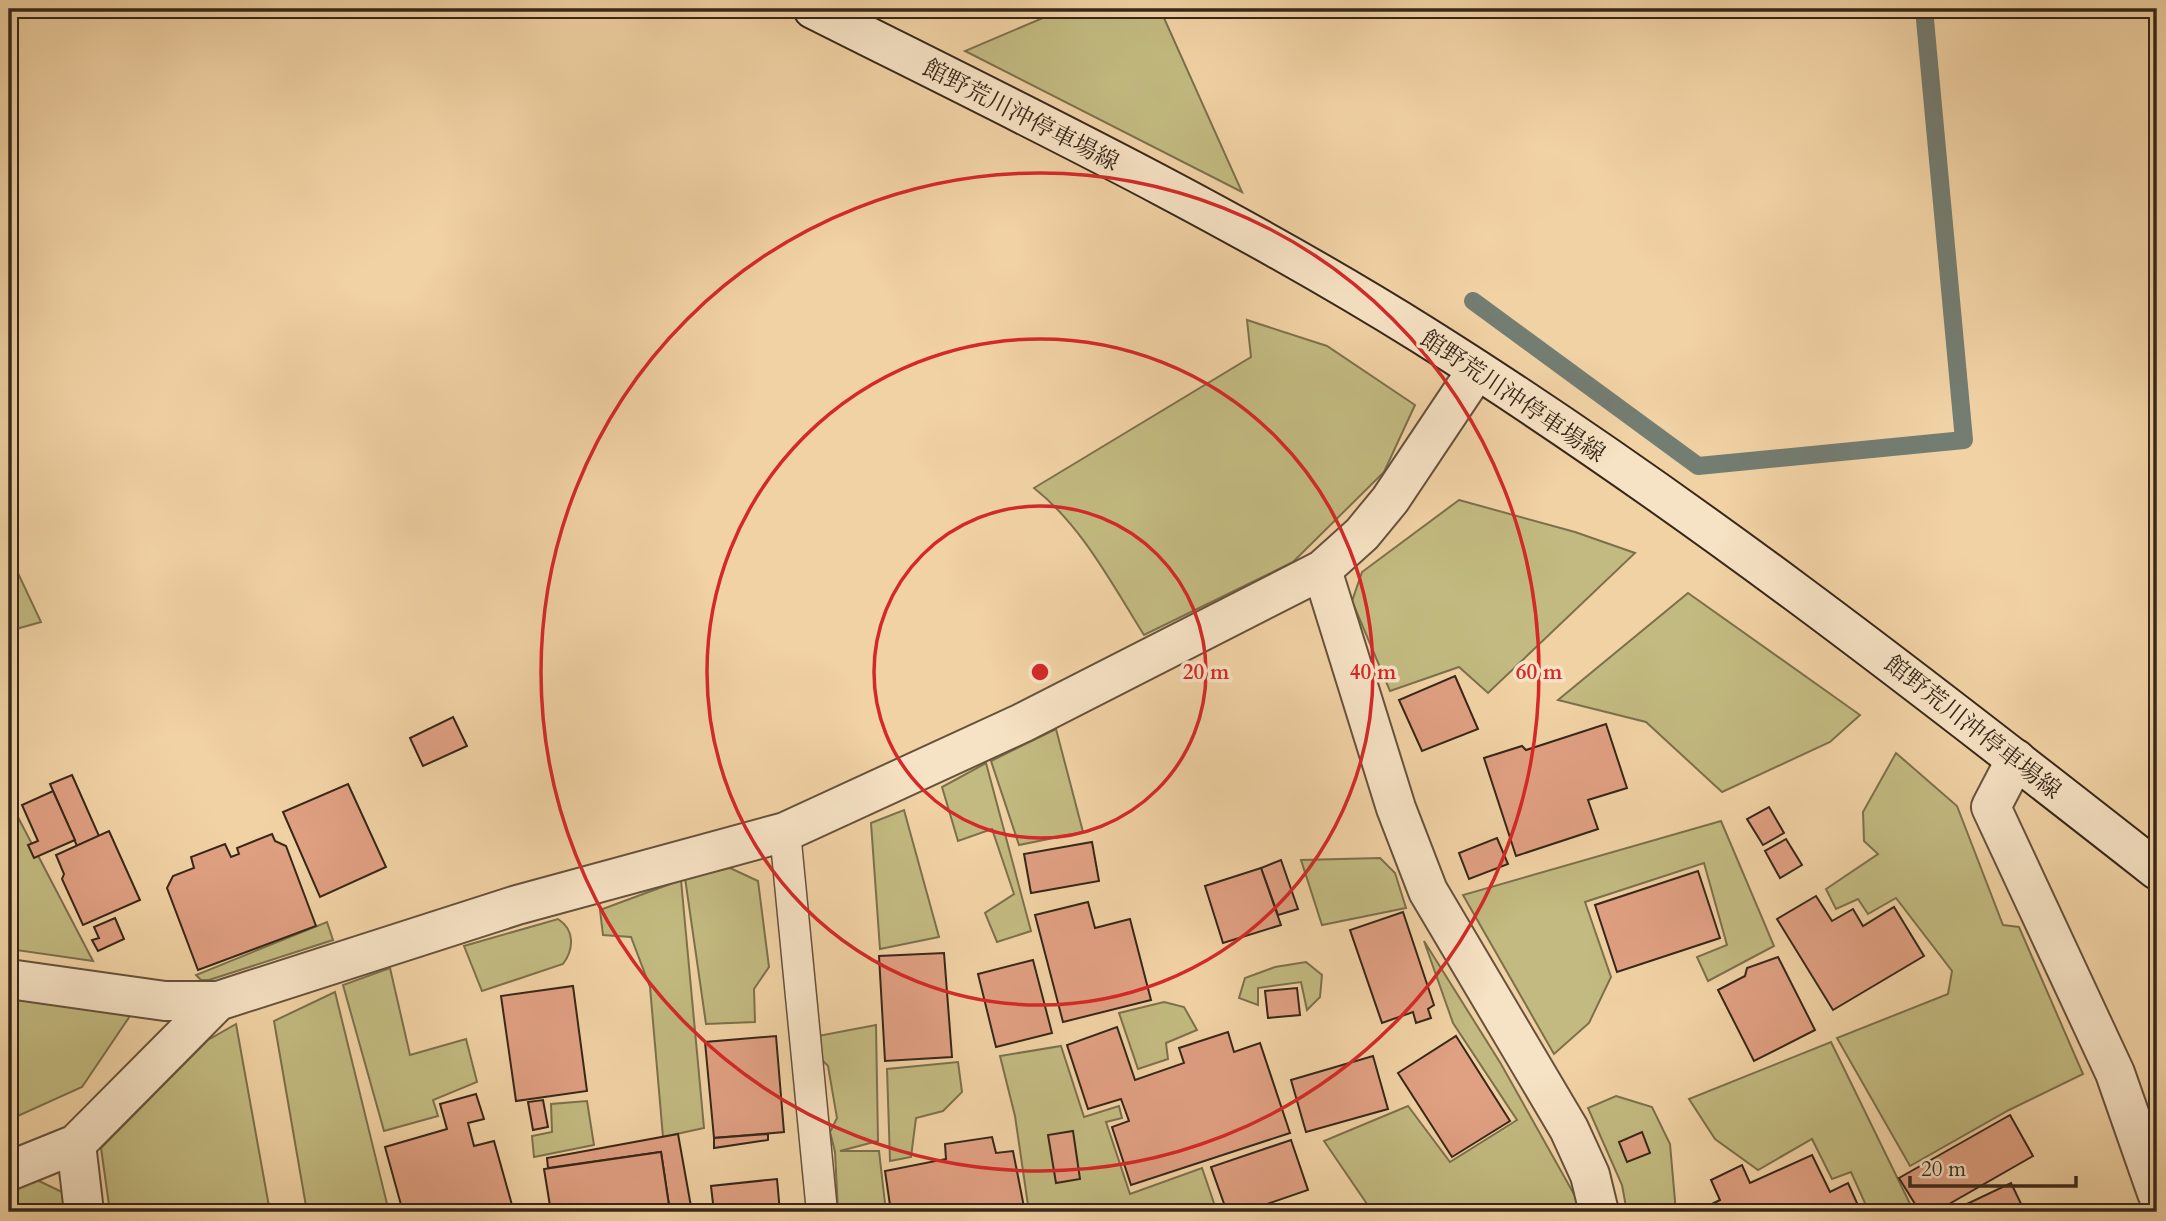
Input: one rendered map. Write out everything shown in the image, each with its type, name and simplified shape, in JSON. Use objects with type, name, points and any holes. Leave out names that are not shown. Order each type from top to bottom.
[{"type":"street","name":"館野荒川沖停車場線","points":[[813,9],[1293,258],[1476,370],[1708,527],[2157,870]]},
{"type":"street","points":[[9,979],[165,1001],[218,1001],[517,905],[785,832],[1022,723],[1322,570],[1362,534],[1390,500],[1476,370]]},
{"type":"street","points":[[1322,570],[1396,808],[1427,891],[1569,1129],[1590,1175],[1599,1212]]},
{"type":"street","points":[[2016,760],[1991,807],[2115,1073],[2157,1193]]},
{"type":"street","points":[[9,1171],[76,1144],[218,1001]]},
{"type":"street","points":[[76,1144],[84,1212]]},
{"type":"lane","points":[[785,832],[822,1212]]},
{"type":"shaded area","points":[[1064,9],[1160,9],[1242,192],[965,51]]},
{"type":"shaded area","points":[[1247,320],[1327,346],[1415,405],[1384,472],[1293,562],[1144,635],[1081,538],[1067,520],[1034,488],[1251,357]]},
{"type":"shaded area","points":[[1459,500],[1575,532],[1635,553],[1488,693],[1459,667],[1390,691],[1352,601],[1362,572]]},
{"type":"shaded area","points":[[9,554],[41,622],[9,631]]},
{"type":"shaded area","points":[[1688,593],[1860,715],[1830,742],[1722,792],[1646,722],[1558,700]]},
{"type":"shaded area","points":[[1056,729],[1083,832],[1019,845],[991,761]]},
{"type":"shaded area","points":[[1896,753],[1957,806],[2003,925],[2019,927],[2083,1074],[2009,1110],[1910,1166],[1837,1038],[1948,994],[1952,971],[1896,898],[1868,914],[1858,899],[1836,909],[1826,889],[1878,854],[1864,841],[1863,812]]},
{"type":"shaded area","points":[[986,763],[1031,931],[997,942],[985,913],[1014,894],[992,829],[958,841],[942,787]]},
{"type":"shaded area","points":[[9,800],[93,961],[9,949]]},
{"type":"shaded area","points":[[904,810],[939,937],[880,949],[871,823]]},
{"type":"shaded area","points":[[1721,821],[1774,946],[1708,981],[1697,957],[1727,945],[1704,863],[1585,902],[1611,977],[1589,1023],[1554,1054],[1463,895]]},
{"type":"shaded area","points":[[1380,858],[1395,873],[1406,908],[1322,925],[1301,860]]},
{"type":"shaded area","points":[[730,868],[758,881],[769,967],[754,989],[755,1022],[706,1024],[685,878]]},
{"type":"shaded area","points":[[681,880],[704,1128],[663,1137],[650,987],[631,937],[603,935],[600,910]]},
{"type":"shaded area","points":[[558,919],[568,929],[571,940],[563,964],[482,991],[464,946]]},
{"type":"shaded area","points":[[327,922],[333,940],[209,980],[201,980],[196,975]]},
{"type":"shaded area","points":[[1424,941],[1501,1064],[1584,1212],[1342,1212],[1367,1204],[1324,1141],[1408,1106],[1450,1162],[1517,1120],[1453,1023]]},
{"type":"shaded area","points":[[1306,962],[1322,975],[1320,997],[1307,1010],[1301,982],[1258,988],[1258,1005],[1239,998],[1245,978],[1275,967]]},
{"type":"shaded area","points":[[390,968],[410,1055],[466,1039],[477,1082],[433,1100],[438,1116],[384,1131],[343,985]]},
{"type":"shaded area","points":[[335,992],[389,1212],[307,1212],[274,1021]]},
{"type":"shaded area","points":[[9,993],[134,1010],[82,1087],[9,1120]]},
{"type":"shaded area","points":[[1164,1002],[1184,1007],[1197,1030],[1166,1043],[1168,1059],[1138,1069],[1119,1013]]},
{"type":"shaded area","points":[[236,1024],[270,1212],[110,1212],[101,1148],[208,1040]]},
{"type":"shaded area","points":[[876,1025],[878,1141],[840,1151],[879,1151],[886,1212],[838,1212],[835,1152],[830,1132],[837,1118],[828,1066],[820,1058],[818,1036]]},
{"type":"shaded area","points":[[1831,1042],[1914,1212],[1869,1212],[1851,1172],[1832,1179],[1812,1139],[1758,1170],[1715,1139],[1689,1099]]},
{"type":"shaded area","points":[[1061,1046],[1084,1117],[1119,1106],[1122,1118],[1106,1122],[1130,1194],[1202,1168],[1217,1212],[1029,1212],[1015,1116],[1000,1056]]},
{"type":"shaded area","points":[[958,1062],[962,1092],[943,1111],[916,1118],[911,1157],[890,1161],[887,1069]]},
{"type":"shaded area","points":[[1616,1096],[1652,1107],[1670,1144],[1676,1212],[1627,1212],[1622,1185],[1588,1108]]},
{"type":"shaded area","points":[[587,1101],[594,1145],[534,1157],[532,1136],[552,1132],[551,1104]]},
{"type":"shaded area","points":[[37,1180],[62,1192],[64,1212],[9,1212],[9,1192]]},
{"type":"building","points":[[1455,676],[1478,729],[1422,751],[1399,700]]},
{"type":"building","points":[[453,717],[467,746],[423,766],[410,738]]},
{"type":"building","points":[[1606,724],[1627,788],[1588,800],[1598,829],[1516,856],[1484,758],[1522,746],[1526,750]]},
{"type":"building","points":[[72,775],[99,836],[77,846],[50,784]]},
{"type":"building","points":[[348,784],[386,867],[320,897],[283,812]]},
{"type":"building","points":[[53,791],[75,840],[34,858],[28,845],[38,841],[22,805]]},
{"type":"building","points":[[1769,807],[1784,833],[1763,845],[1747,819]]},
{"type":"building","points":[[109,831],[140,900],[83,925],[62,879],[64,874],[56,855]]},
{"type":"building","points":[[272,834],[275,841],[286,846],[316,926],[198,970],[167,888],[173,876],[194,868],[191,857],[225,844],[231,857],[239,854],[237,848]]},
{"type":"building","points":[[1497,838],[1508,864],[1469,879],[1459,853]]},
{"type":"building","points":[[1786,839],[1802,865],[1780,878],[1765,851]]},
{"type":"building","points":[[1092,842],[1099,881],[1031,893],[1024,854]]},
{"type":"building","points":[[1281,860],[1298,909],[1278,915],[1261,868]]},
{"type":"building","points":[[1261,868],[1281,925],[1223,943],[1205,886]]},
{"type":"building","points":[[1698,871],[1720,938],[1617,972],[1595,905]]},
{"type":"building","points":[[1816,896],[1832,921],[1853,909],[1863,926],[1894,907],[1924,956],[1833,1010],[1777,919]]},
{"type":"building","points":[[1088,902],[1095,928],[1130,919],[1151,1000],[1063,1022],[1035,915]]},
{"type":"building","points":[[1403,912],[1434,1005],[1428,1009],[1431,1018],[1416,1023],[1413,1012],[1382,1023],[1350,930]]},
{"type":"building","points":[[115,918],[124,939],[98,951],[92,940],[99,938],[94,927]]},
{"type":"building","points":[[944,953],[952,1057],[885,1061],[879,956]]},
{"type":"building","points":[[1778,957],[1815,1030],[1754,1061],[1718,990],[1745,976],[1747,968]]},
{"type":"building","points":[[1033,960],[1052,1033],[996,1047],[978,974]]},
{"type":"building","points":[[573,986],[587,1091],[516,1101],[501,996]]},
{"type":"building","points":[[1297,988],[1300,1015],[1268,1018],[1265,991]]},
{"type":"building","points":[[1117,1027],[1135,1080],[1184,1063],[1179,1048],[1228,1032],[1234,1052],[1260,1043],[1290,1133],[1131,1185],[1112,1127],[1129,1121],[1121,1099],[1088,1109],[1067,1045]]},
{"type":"building","points":[[776,1036],[784,1132],[714,1138],[705,1042]]},
{"type":"building","points":[[1456,1036],[1510,1121],[1452,1157],[1398,1073]]},
{"type":"building","points":[[1373,1056],[1388,1109],[1306,1132],[1291,1080]]},
{"type":"building","points":[[476,1094],[484,1119],[468,1123],[474,1146],[494,1141],[512,1205],[486,1212],[403,1212],[385,1147],[447,1129],[440,1104]]},
{"type":"building","points":[[543,1100],[548,1127],[533,1130],[528,1102]]},
{"type":"building","points":[[2010,1115],[2033,1156],[1935,1212],[1920,1212],[1899,1178]]},
{"type":"building","points":[[1073,1131],[1080,1179],[1056,1183],[1048,1135]]},
{"type":"building","points":[[1642,1132],[1650,1153],[1627,1162],[1619,1142]]},
{"type":"building","points":[[678,1134],[692,1212],[670,1212],[661,1152],[548,1168],[547,1158]]},
{"type":"building","points":[[768,1134],[768,1140],[714,1148],[714,1138]]},
{"type":"building","points":[[992,1137],[996,1153],[1013,1151],[1025,1212],[891,1212],[885,1171],[946,1159],[945,1144]]},
{"type":"building","points":[[1291,1140],[1308,1190],[1244,1212],[1227,1212],[1211,1167]]},
{"type":"building","points":[[661,1152],[670,1212],[551,1212],[544,1169]]},
{"type":"building","points":[[1812,1155],[1830,1192],[1848,1183],[1861,1212],[1696,1212],[1720,1200],[1711,1180],[1742,1165],[1750,1183]]},
{"type":"building","points":[[777,1179],[780,1212],[714,1212],[711,1186]]},
{"type":"building","points":[[2011,1183],[2025,1212],[1950,1212]]},
{"type":"waterway","points":[[1473,301],[1698,466],[1964,440],[1924,9]]}]
